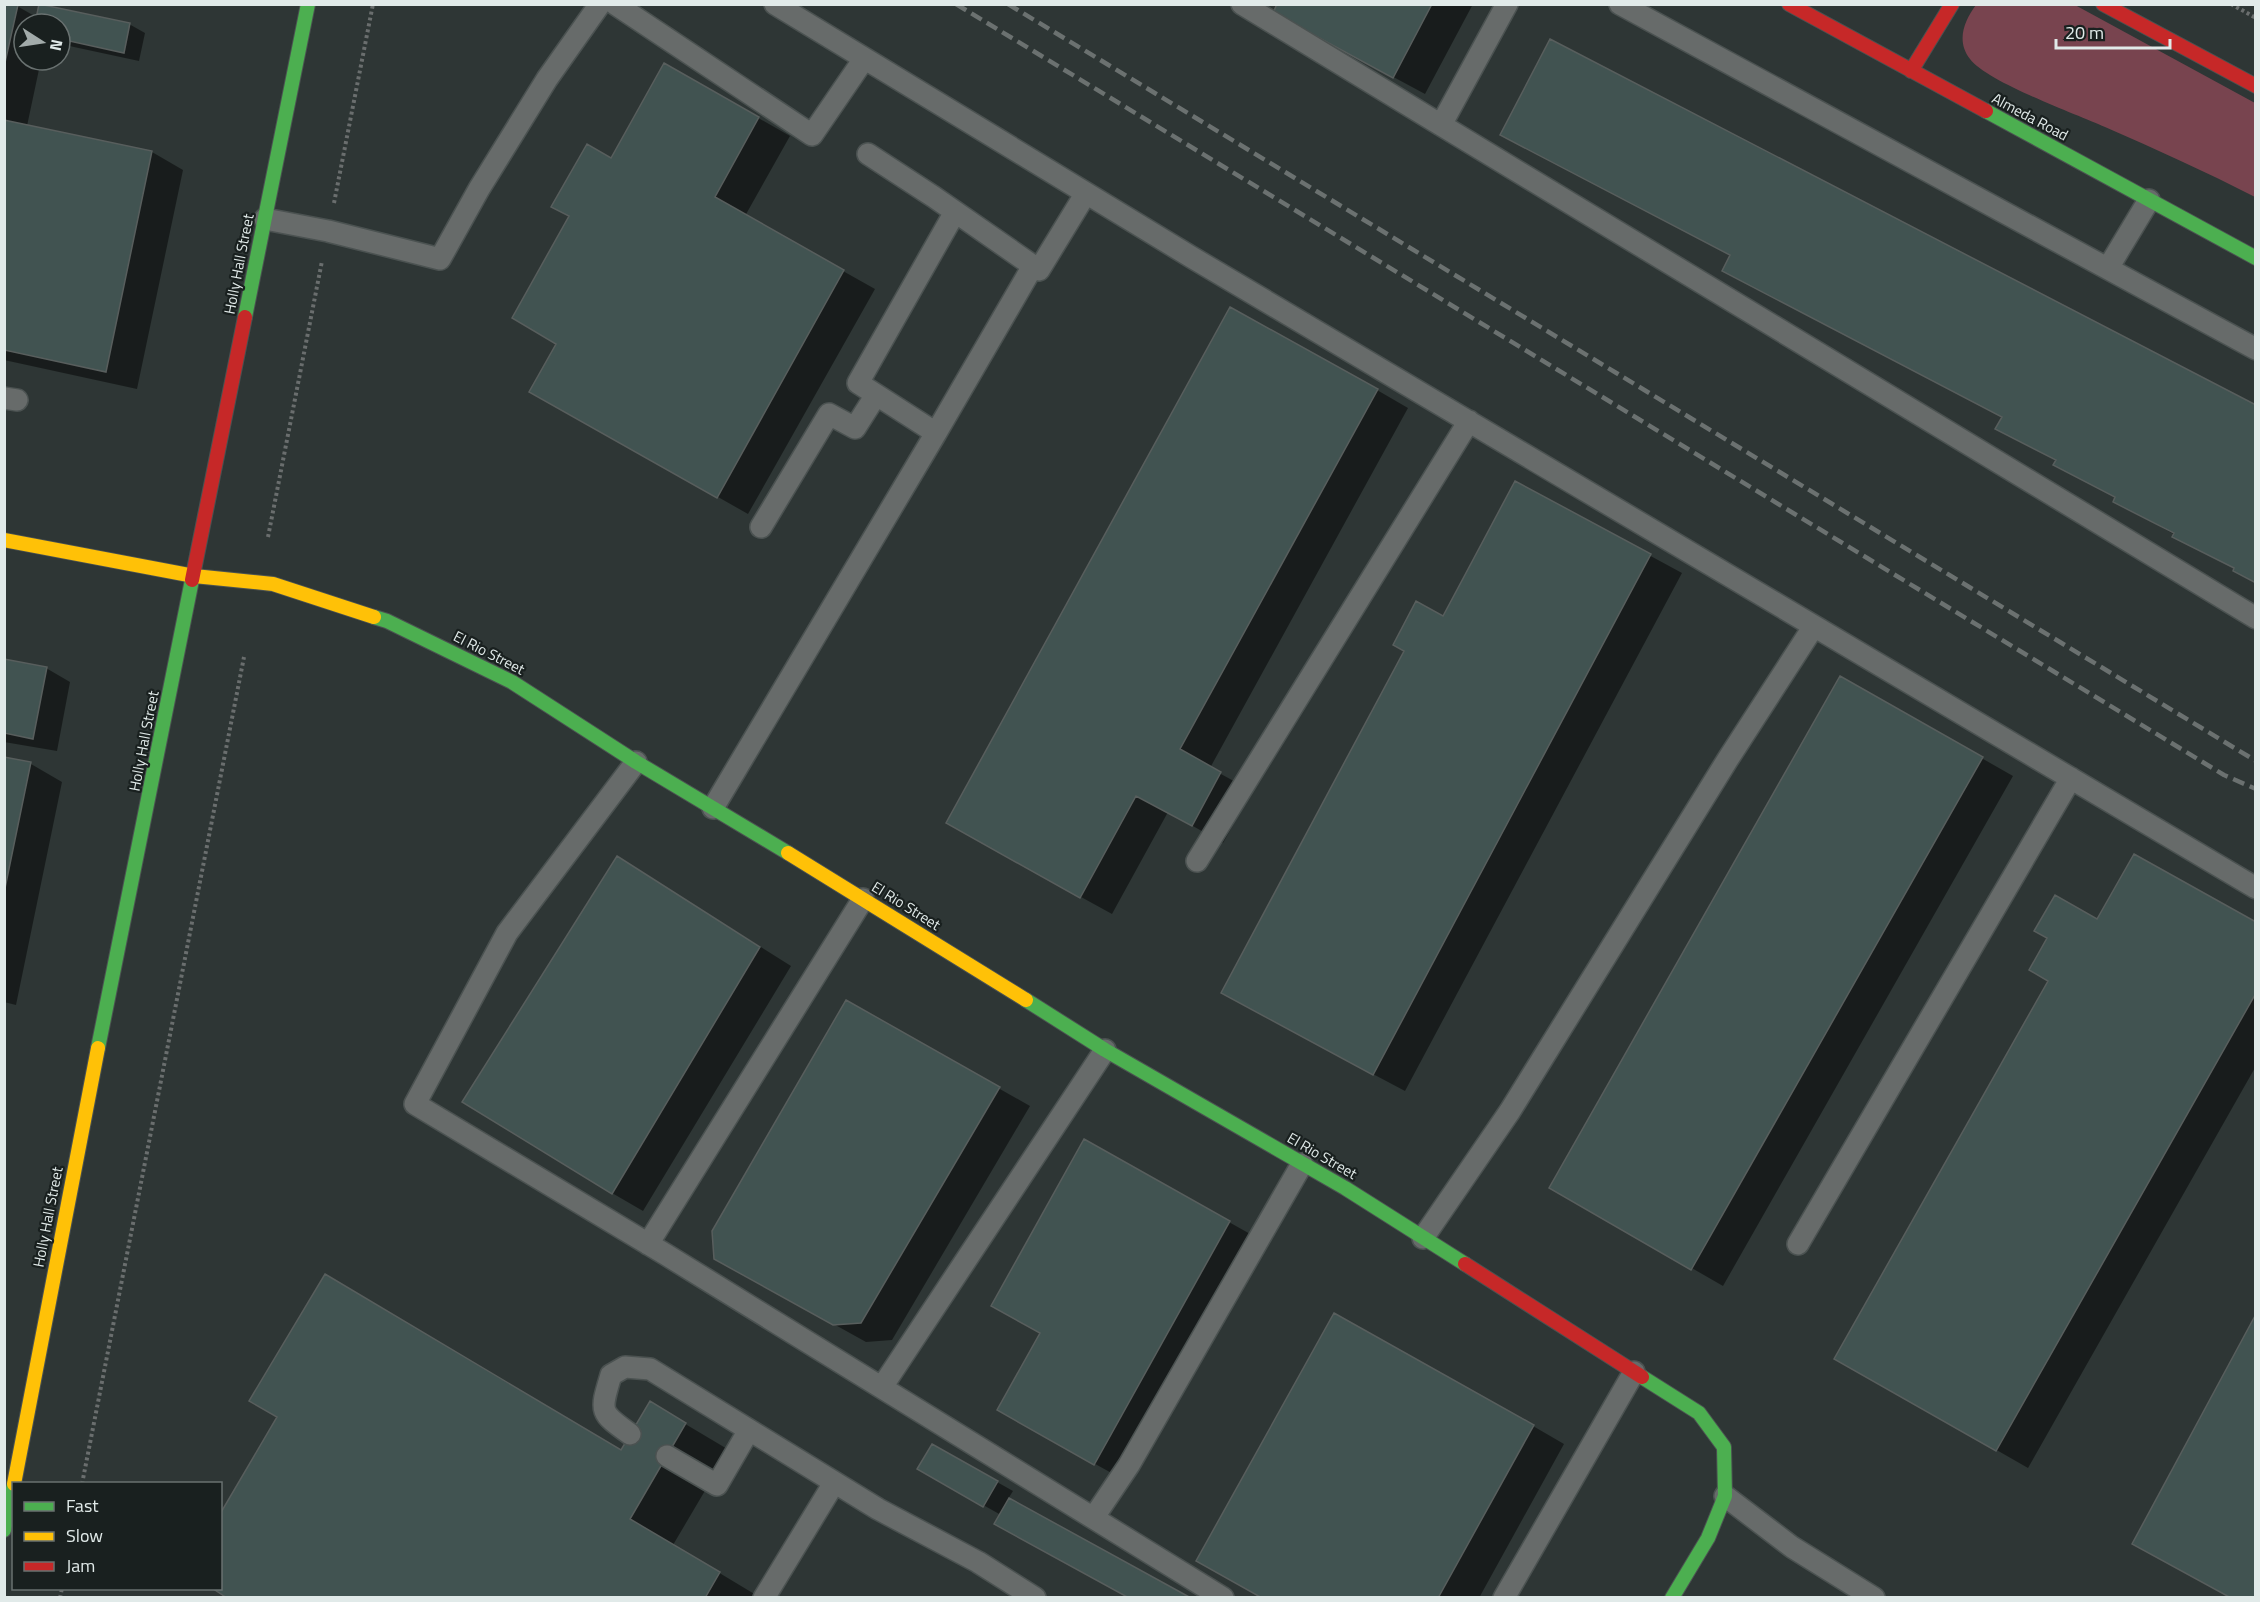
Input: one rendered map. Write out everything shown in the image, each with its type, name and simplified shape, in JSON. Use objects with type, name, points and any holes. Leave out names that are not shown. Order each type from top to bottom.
[{"type":"street","name":"Holly Hall Street","points":[[14,1482],[91,1083],[308,4]]},
{"type":"street","name":"Almeda Road","points":[[1790,4],[2256,258]]},
{"type":"street","points":[[1911,71],[1952,4]]},
{"type":"street","points":[[2103,4],[2256,86]]},
{"type":"street","name":"El Rio Street","points":[[4,540],[194,576],[273,584],[387,621],[512,682],[636,762],[863,899],[1105,1050],[1302,1164],[1423,1238],[1699,1413],[1724,1447],[1725,1496]]},
{"type":"street","name":"Holly Hall Street","points":[[4,1530],[12,1493]]},
{"type":"street","points":[[1672,1598],[1708,1538],[1725,1496]]},
{"type":"lane","points":[[265,219],[328,231],[440,259],[479,189],[547,79],[600,4]]},
{"type":"lane","points":[[615,4],[812,135],[864,59]]},
{"type":"lane","points":[[774,4],[1086,193],[2256,888]]},
{"type":"lane","points":[[1242,4],[2256,618]]},
{"type":"lane","points":[[1441,125],[1507,4]]},
{"type":"lane","points":[[1620,4],[2256,349]]},
{"type":"lane","points":[[868,154],[1039,270],[1086,193]]},
{"type":"lane","points":[[2108,268],[2149,200]]},
{"type":"lane","points":[[936,433],[858,383],[955,212]]},
{"type":"lane","points":[[712,808],[1033,266]]},
{"type":"lane","points":[[761,527],[829,414],[855,428],[876,395]]},
{"type":"lane","points":[[1197,861],[1469,421]]},
{"type":"lane","points":[[1423,1238],[1510,1111],[1728,759],[1814,626]]},
{"type":"lane","points":[[636,762],[507,933],[415,1104],[882,1387],[1223,1598]]},
{"type":"lane","points":[[1798,1244],[2071,778]]},
{"type":"lane","points":[[648,1244],[863,899]]},
{"type":"lane","points":[[882,1387],[1105,1050]]},
{"type":"lane","points":[[1094,1517],[1129,1465],[1302,1164]]},
{"type":"lane","points":[[630,1434],[607,1418],[603,1401],[611,1375],[625,1367],[650,1369],[834,1483],[978,1562],[1035,1598]]},
{"type":"lane","points":[[1504,1598],[1634,1372]]},
{"type":"lane","points":[[667,1456],[717,1485],[749,1430]]},
{"type":"lane","points":[[764,1598],[834,1483]]},
{"type":"lane","points":[[1725,1496],[1792,1547],[1874,1598]]},
{"type":"path","points":[[268,537],[373,4]]},
{"type":"path","points":[[2231,4],[2256,18]]},
{"type":"path","points":[[82,1482],[244,657]]},
{"type":"shaded area","points":[[1976,5],[2075,5],[2255,103],[2255,197],[2162,152],[2033,97],[1979,68],[1970,59],[1963,45],[1965,24]]},
{"type":"building","points":[[4,4],[18,5],[16,12],[12,12],[12,32],[4,67]]},
{"type":"building","points":[[39,4],[130,23],[124,53],[72,42],[72,12],[37,12]]},
{"type":"building","points":[[1277,4],[1432,4],[1393,78],[1273,13]]},
{"type":"building","points":[[1550,39],[2256,405],[2256,583],[2233,571],[2234,568],[2172,537],[2174,533],[2113,502],[2115,497],[2053,465],[2056,460],[1995,429],[2002,417],[1722,271],[1730,255],[1500,135]]},
{"type":"building","points":[[664,63],[759,117],[715,197],[844,270],[717,498],[529,392],[556,344],[512,318],[569,216],[551,207],[587,144],[611,158]]},
{"type":"building","points":[[4,120],[152,151],[106,372],[4,350]]},
{"type":"building","points":[[1230,307],[1378,389],[1180,749],[1221,772],[1192,826],[1136,796],[1080,898],[946,823]]},
{"type":"building","points":[[1515,481],[1651,554],[1373,1075],[1221,993],[1404,651],[1393,645],[1416,601],[1443,616]]},
{"type":"building","points":[[4,659],[47,667],[33,739],[4,733]]},
{"type":"building","points":[[1840,676],[1983,757],[1691,1270],[1549,1188]]},
{"type":"building","points":[[4,757],[31,762],[4,893]]},
{"type":"building","points":[[2134,854],[2256,922],[2256,993],[1996,1451],[1834,1359],[2048,981],[2029,970],[2047,938],[2034,931],[2055,895],[2097,919]]},
{"type":"building","points":[[617,856],[760,947],[612,1194],[462,1102]]},
{"type":"building","points":[[846,1000],[1000,1087],[861,1323],[833,1325],[714,1259],[712,1231]]},
{"type":"building","points":[[1084,1139],[1230,1221],[1094,1465],[997,1410],[1040,1333],[991,1306]]},
{"type":"building","points":[[325,1274],[621,1450],[650,1401],[686,1423],[630,1519],[720,1572],[705,1598],[227,1598],[215,1590],[222,1590],[222,1511],[277,1417],[249,1401]]},
{"type":"building","points":[[1334,1313],[1534,1425],[1438,1598],[1262,1598],[1196,1561]]},
{"type":"building","points":[[2256,1314],[2256,1598],[2231,1598],[2132,1544]]},
{"type":"building","points":[[932,1444],[998,1481],[983,1507],[917,1469]]},
{"type":"building","points":[[1009,1498],[1191,1598],[1129,1598],[994,1524]]},
{"type":"railway","points":[[956,4],[2224,775],[2256,789]]},
{"type":"railway","points":[[1008,4],[2256,761]]},
{"type":"traffic: fast","points":[[245,317],[308,4]]},
{"type":"traffic: fast","points":[[1986,111],[2256,258]]},
{"type":"traffic: fast","points":[[98,1048],[192,580]]},
{"type":"traffic: fast","points":[[374,617],[387,621],[512,682],[636,762],[788,853]]},
{"type":"traffic: fast","points":[[1026,1000],[1105,1050],[1345,1188],[1465,1264]]},
{"type":"traffic: fast","points":[[1642,1377],[1699,1413],[1724,1447],[1725,1496],[1708,1538],[1672,1598]]},
{"type":"traffic: fast","points":[[4,1530],[12,1493]]},
{"type":"traffic: slow","points":[[4,540],[194,576],[273,584],[374,617]]},
{"type":"traffic: slow","points":[[788,853],[1026,1000]]},
{"type":"traffic: slow","points":[[14,1482],[98,1048]]},
{"type":"traffic: jam","points":[[1789,4],[1986,111]]},
{"type":"traffic: jam","points":[[1911,71],[1952,4]]},
{"type":"traffic: jam","points":[[2103,4],[2256,86]]},
{"type":"traffic: jam","points":[[192,580],[245,317]]},
{"type":"traffic: jam","points":[[1465,1264],[1642,1377]]}]
